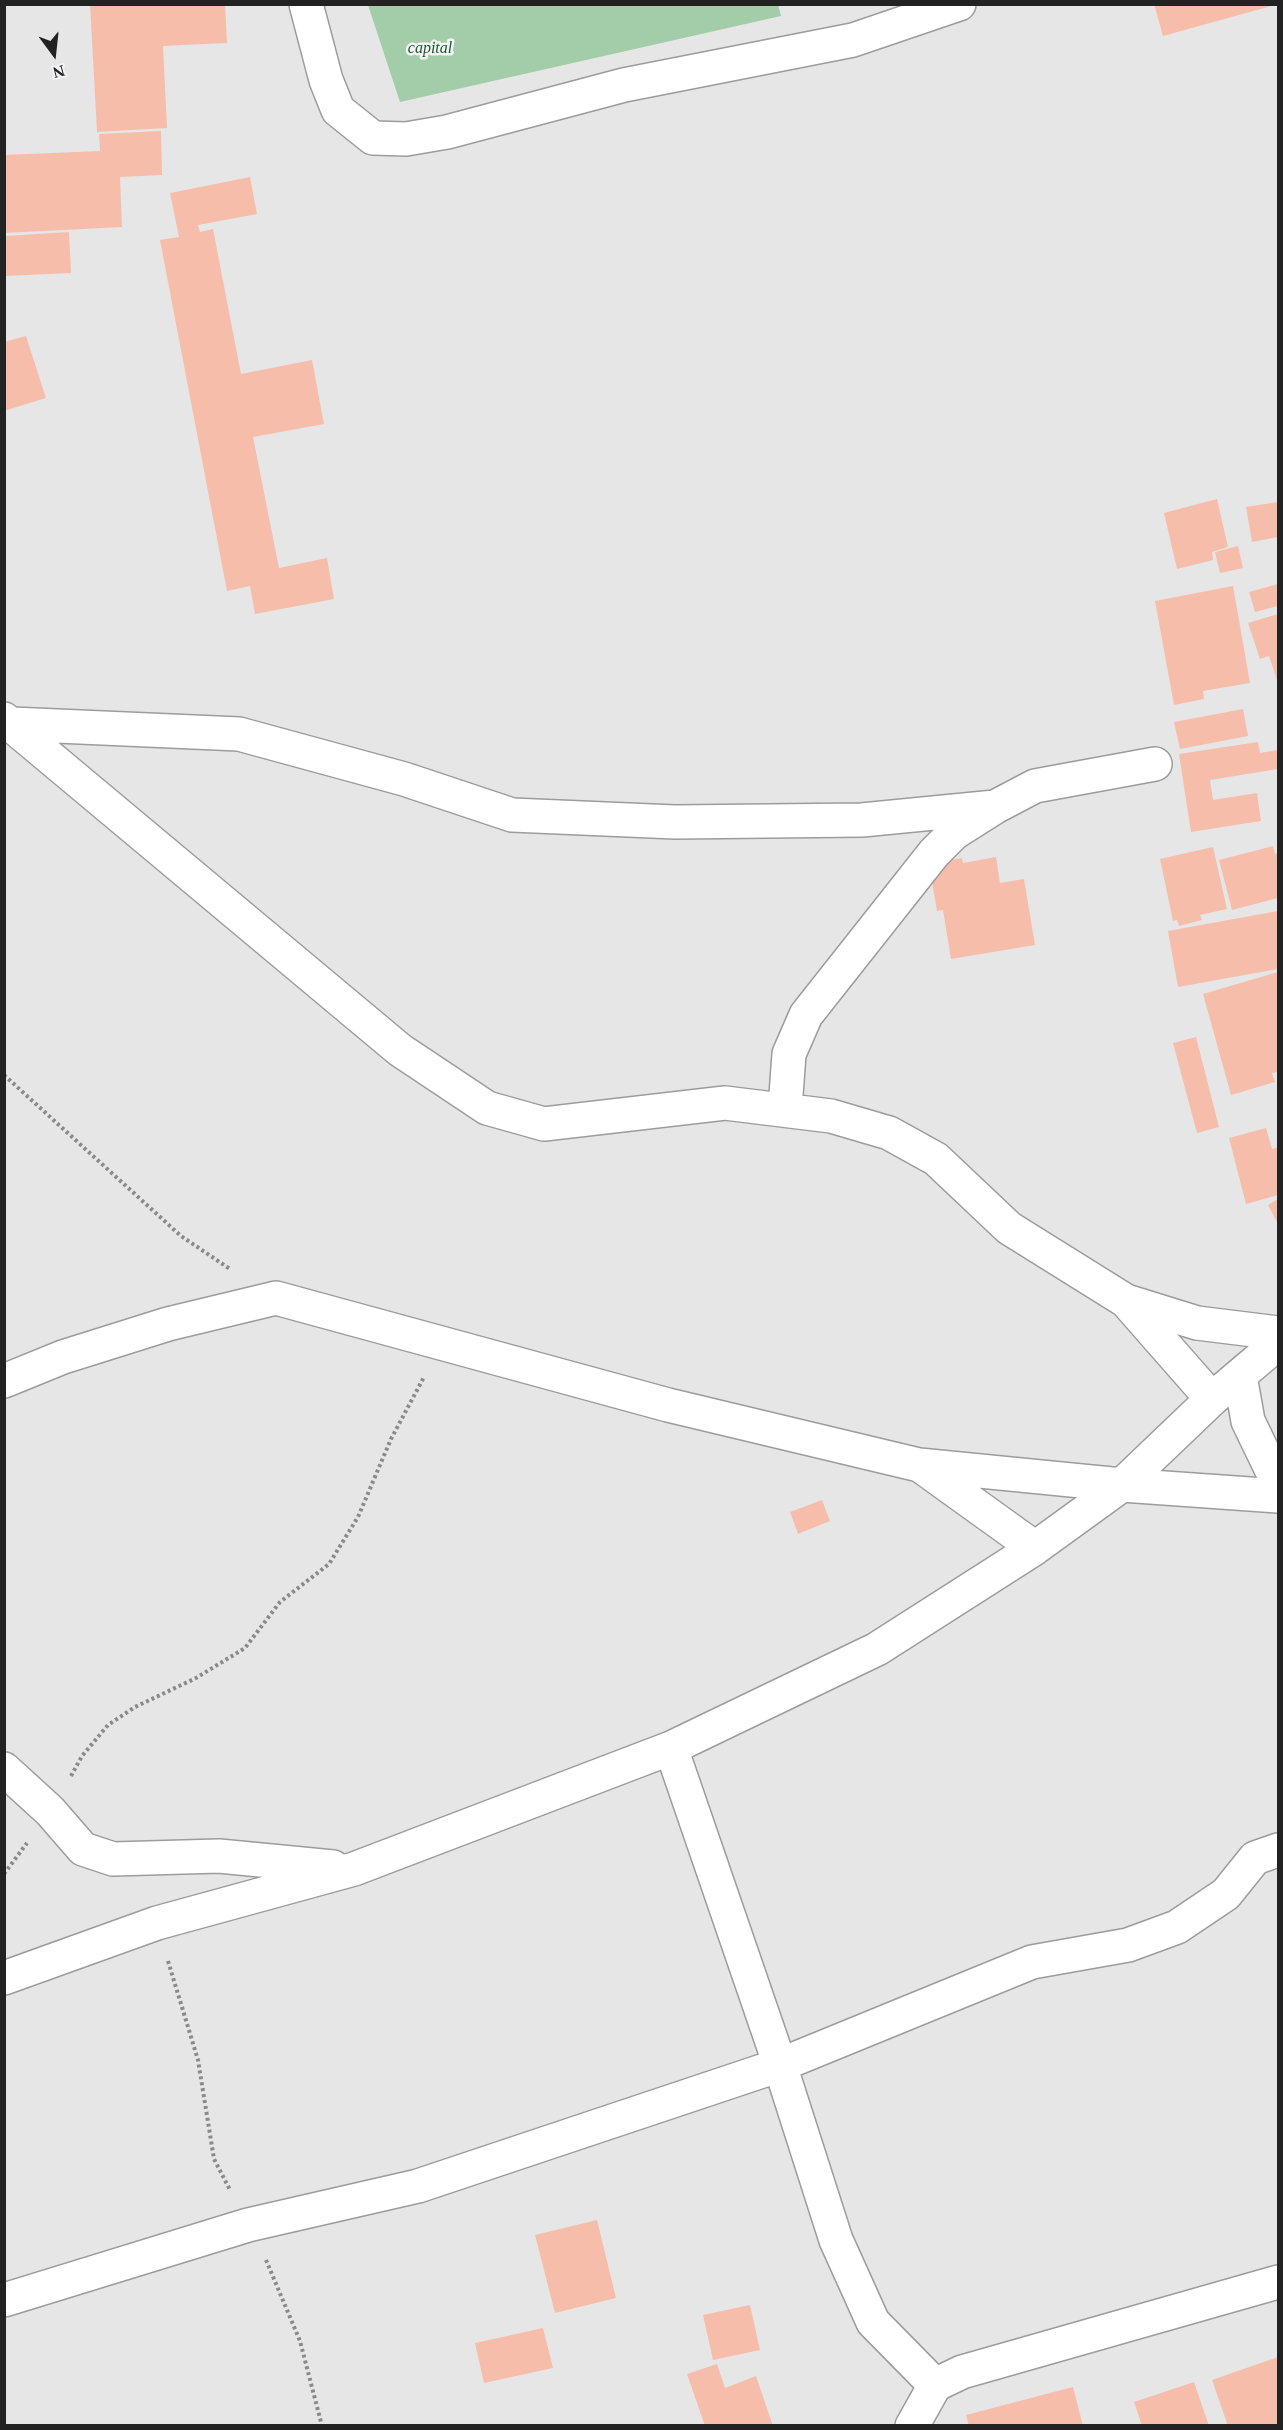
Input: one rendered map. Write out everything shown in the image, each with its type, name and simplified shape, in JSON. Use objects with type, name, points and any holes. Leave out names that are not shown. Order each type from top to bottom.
[{"type":"street","points":[[306,4],[326,80],[338,110],[373,138],[406,139],[447,132],[624,85],[853,40],[959,4]]},
{"type":"street","points":[[8,722],[239,734],[404,779],[512,815],[675,822],[862,820],[995,807]]},
{"type":"street","points":[[8,722],[400,1050],[487,1108],[544,1124],[725,1103],[831,1116],[889,1133],[936,1159],[1010,1228],[1126,1301],[1197,1323],[1278,1333]]},
{"type":"street","points":[[785,1109],[789,1054],[806,1015],[934,853],[954,833],[995,807],[1035,786],[1155,764]]},
{"type":"street","points":[[4,1381],[63,1357],[168,1324],[276,1299],[443,1342],[668,1405],[919,1465],[1122,1485],[1278,1496]]},
{"type":"street","points":[[1126,1301],[1212,1399]]},
{"type":"street","points":[[4,1977],[157,1923],[354,1869],[671,1748],[877,1649],[1035,1548],[1122,1485],[1212,1399],[1278,1343]]},
{"type":"street","points":[[1240,1376],[1248,1421],[1278,1483]]},
{"type":"street","points":[[919,1465],[1035,1548]]},
{"type":"street","points":[[671,1748],[780,2065],[836,2240],[873,2322],[934,2385]]},
{"type":"street","points":[[4,1769],[50,1811],[83,1849],[113,1859],[219,1856],[354,1869]]},
{"type":"street","points":[[4,2300],[248,2225],[418,2186],[780,2065],[1032,1962],[1128,1945],[1177,1928],[1226,1894],[1255,1858],[1278,1850]]},
{"type":"street","points":[[912,2426],[934,2385],[962,2372],[1278,2282]]},
{"type":"path","points":[[4,1074],[181,1236],[276,1299]]},
{"type":"path","points":[[50,1811],[82,1756],[108,1725],[135,1707],[196,1678],[245,1648],[280,1602],[329,1564],[358,1517],[391,1439],[443,1342]]},
{"type":"path","points":[[157,1923],[198,2060],[214,2159],[266,2261],[300,2341],[322,2426]]},
{"type":"green space","name":"capital","points":[[778,4],[781,16],[400,102],[368,5]]},
{"type":"building","points":[[90,4],[225,4],[227,43],[163,46],[167,128],[97,132]]},
{"type":"building","points":[[1154,4],[1275,4],[1275,5],[1163,36]]},
{"type":"building","points":[[161,131],[162,175],[120,177],[122,227],[4,233],[4,155],[100,151],[99,134]]},
{"type":"building","points":[[250,177],[257,214],[198,225],[200,232],[213,229],[241,374],[312,360],[324,424],[253,437],[279,568],[327,558],[334,599],[255,614],[250,586],[227,591],[160,240],[179,237],[170,193]]},
{"type":"building","points":[[69,232],[71,273],[5,276],[5,236]]},
{"type":"building","points":[[26,336],[46,398],[4,411],[4,342]]},
{"type":"building","points":[[1217,499],[1228,547],[1212,552],[1213,560],[1177,569],[1164,513]]},
{"type":"building","points":[[1278,502],[1278,537],[1252,542],[1246,507]]},
{"type":"building","points":[[1238,546],[1243,568],[1220,573],[1215,552]]},
{"type":"building","points":[[1278,584],[1278,606],[1255,612],[1249,592]]},
{"type":"building","points":[[1233,586],[1250,683],[1203,691],[1204,699],[1174,705],[1155,601]]},
{"type":"building","points":[[1278,614],[1278,683],[1269,656],[1260,659],[1248,623]]},
{"type":"building","points":[[1243,709],[1248,736],[1180,749],[1174,722]]},
{"type":"building","points":[[1258,742],[1260,753],[1278,750],[1278,769],[1210,780],[1213,800],[1257,793],[1261,821],[1191,832],[1179,754]]},
{"type":"building","points":[[1273,846],[1275,854],[1278,853],[1278,898],[1232,910],[1219,860]]},
{"type":"building","points":[[1213,847],[1227,909],[1200,915],[1202,920],[1179,926],[1177,920],[1173,921],[1160,859]]},
{"type":"building","points":[[996,857],[1000,883],[1024,879],[1035,945],[951,959],[943,910],[937,911],[929,864],[962,858],[963,863]]},
{"type":"building","points":[[1278,911],[1278,969],[1178,987],[1168,931]]},
{"type":"building","points":[[1278,972],[1278,1072],[1272,1073],[1275,1082],[1231,1095],[1203,994]]},
{"type":"building","points":[[1196,1037],[1219,1127],[1197,1133],[1173,1043]]},
{"type":"building","points":[[1266,1128],[1272,1149],[1278,1147],[1278,1195],[1246,1204],[1229,1138]]},
{"type":"building","points":[[1278,1199],[1278,1224],[1268,1205]]},
{"type":"building","points":[[822,1500],[830,1521],[798,1534],[790,1512]]},
{"type":"building","points":[[597,2220],[616,2298],[555,2313],[535,2235]]},
{"type":"building","points":[[750,2305],[760,2350],[713,2360],[703,2315]]},
{"type":"building","points":[[543,2328],[553,2368],[484,2383],[475,2343]]},
{"type":"building","points":[[1278,2357],[1278,2426],[1228,2426],[1212,2380]]},
{"type":"building","points":[[717,2364],[725,2388],[756,2376],[773,2426],[705,2426],[687,2374]]},
{"type":"building","points":[[1194,2382],[1209,2426],[1142,2426],[1134,2402]]},
{"type":"building","points":[[1073,2387],[1083,2426],[969,2426],[966,2415]]}]
